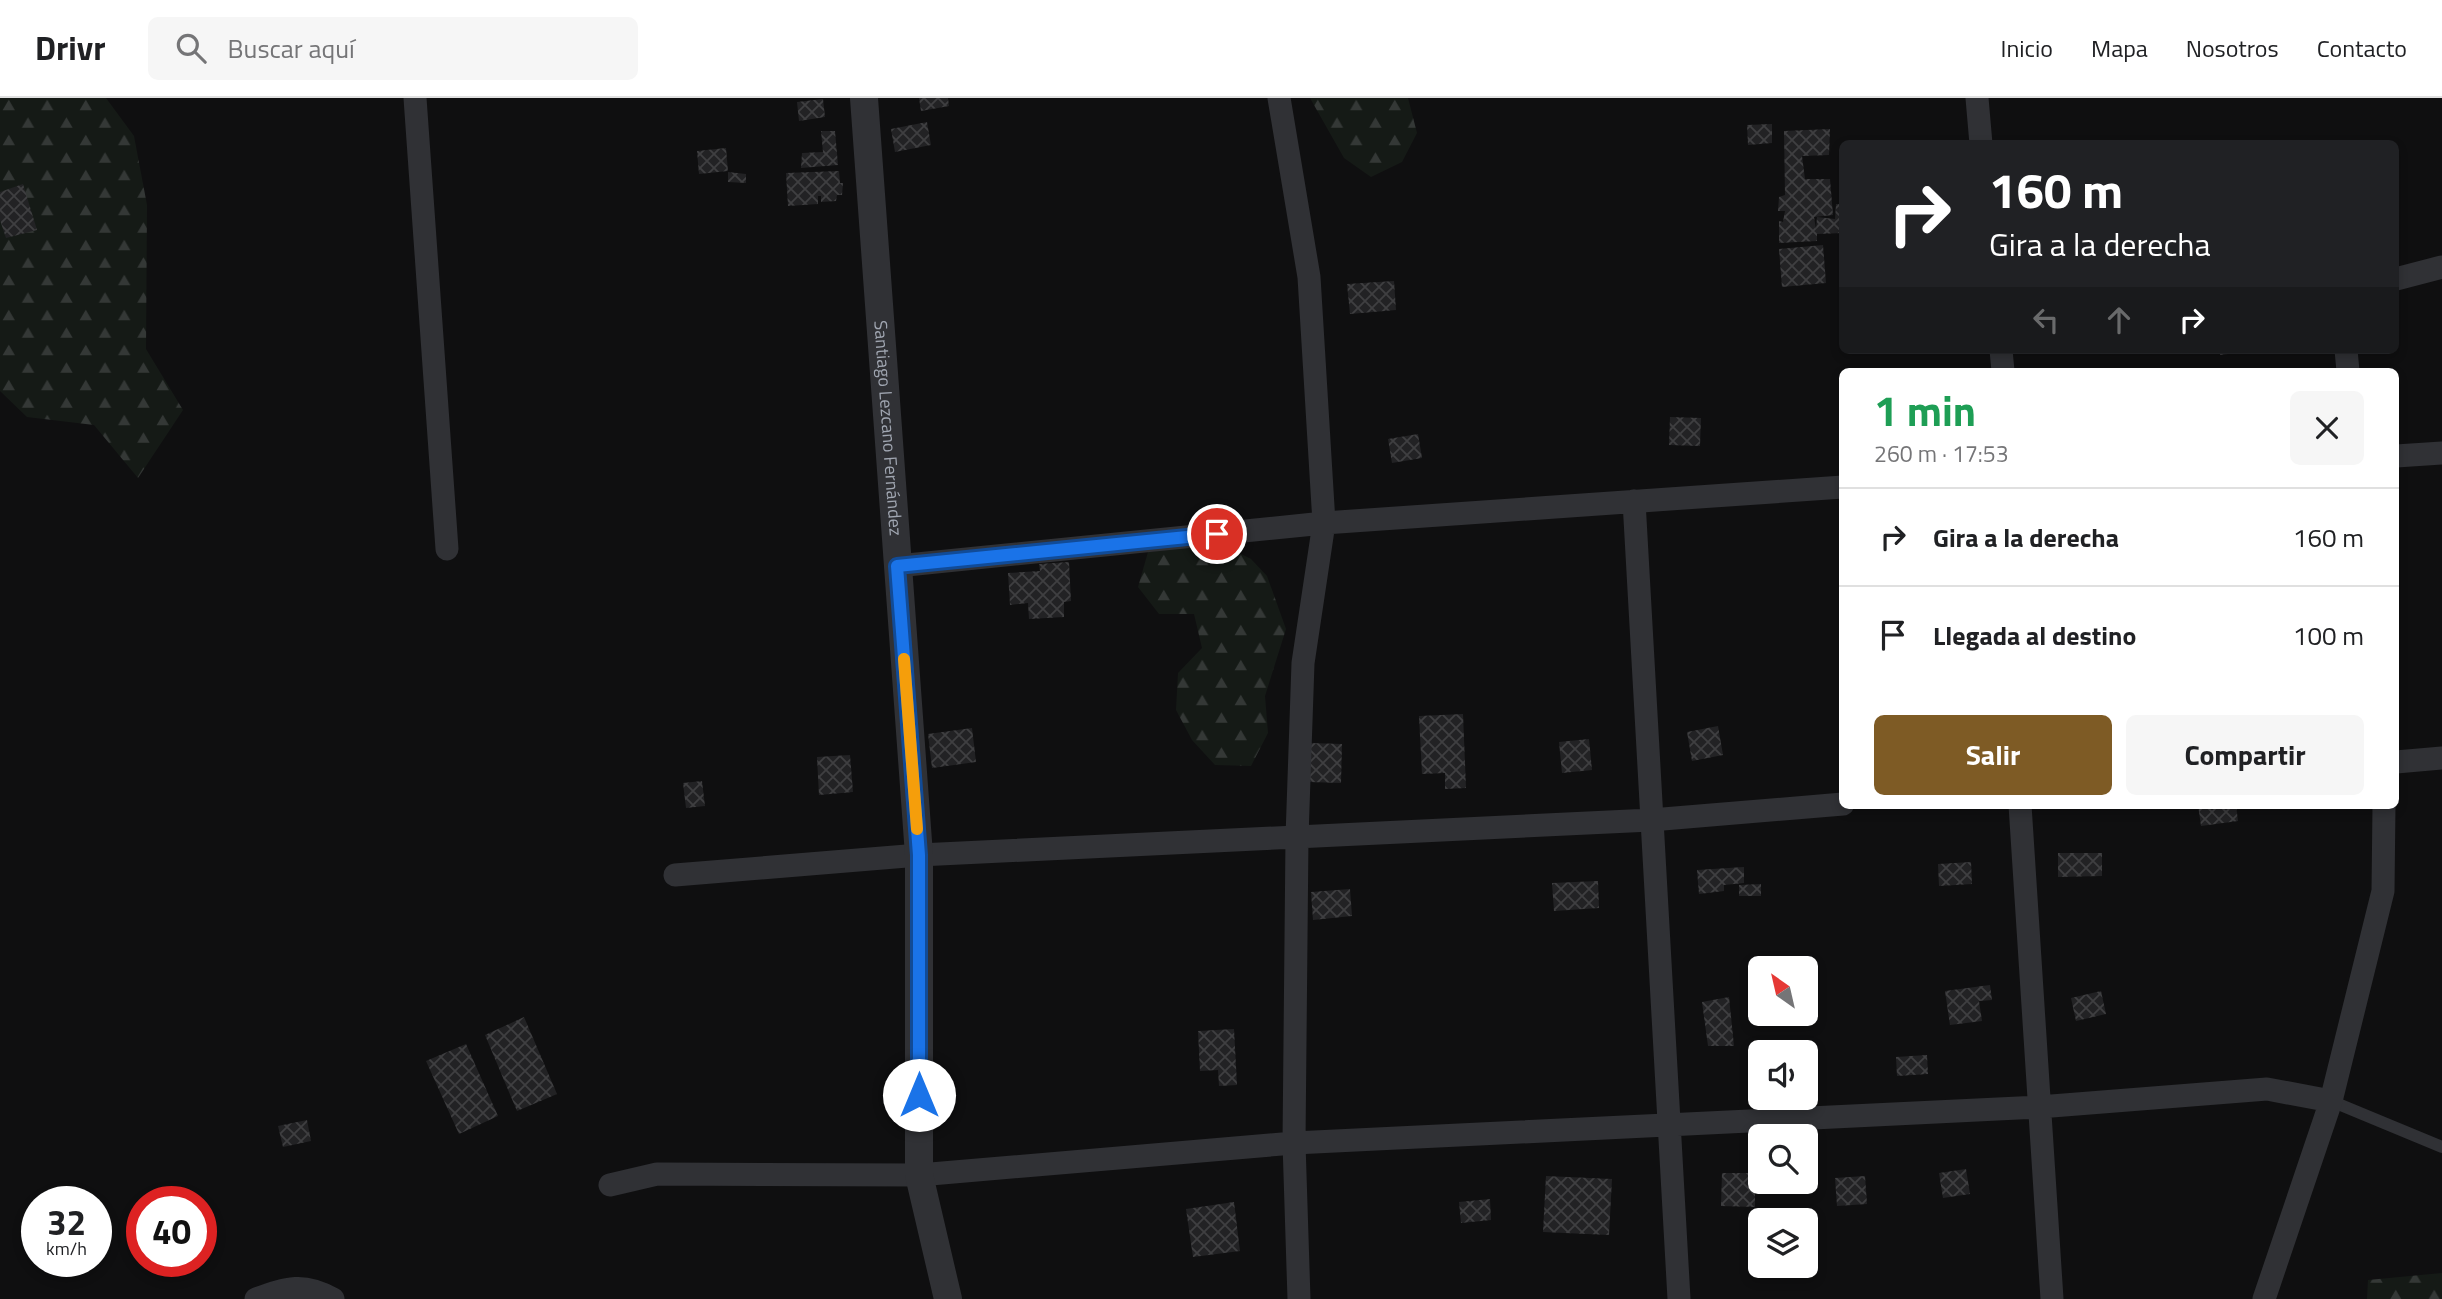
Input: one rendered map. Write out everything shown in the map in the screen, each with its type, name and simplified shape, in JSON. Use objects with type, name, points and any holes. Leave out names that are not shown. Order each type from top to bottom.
[{"type":"street","points":[[415,98],[447,550]]},
{"type":"street","name":"Santiago Lezcano Fernández","points":[[864,98],[919,855],[919,1175],[948,1299]]},
{"type":"street","points":[[1279,98],[1309,277],[1324,523],[1303,663],[1297,837],[1294,1143],[1299,1299]]},
{"type":"street","points":[[1977,98],[1981,140]]},
{"type":"street","points":[[2399,278],[2442,267]]},
{"type":"street","points":[[2399,456],[2442,453]]},
{"type":"street","points":[[897,566],[1324,523],[1839,487]]},
{"type":"street","points":[[1634,501],[1679,1299]]},
{"type":"street","points":[[2399,762],[2442,758]]},
{"type":"street","points":[[675,875],[919,855],[1651,820],[1839,804]]},
{"type":"street","points":[[2020,809],[2052,1299]]},
{"type":"street","points":[[2264,1299],[2331,1101],[2383,891],[2384,809]]},
{"type":"street","points":[[610,1185],[657,1174],[919,1175],[1294,1143],[2039,1107],[2267,1089],[2331,1101]]},
{"type":"street","points":[[256,1299],[292,1286],[325,1294],[333,1299]]},
{"type":"lane","points":[[2331,1101],[2442,1147]]},
{"type":"green space","points":[[0,98],[106,98],[134,136],[147,205],[146,349],[183,410],[138,478],[94,425],[27,417],[0,391]]},
{"type":"green space","points":[[1310,98],[1408,98],[1417,133],[1402,162],[1371,177],[1344,158]]},
{"type":"green space","points":[[1220,543],[1251,559],[1267,576],[1286,629],[1265,696],[1268,733],[1251,766],[1215,765],[1192,740],[1176,710],[1178,673],[1202,648],[1194,614],[1159,614],[1138,587],[1148,552]]},
{"type":"green space","points":[[2442,1273],[2442,1299],[2367,1299],[2368,1280]]},
{"type":"building","points":[[919,98],[948,98],[949,106],[921,111]]},
{"type":"building","points":[[823,99],[825,117],[799,121],[797,102]]},
{"type":"building","points":[[927,122],[931,145],[895,152],[891,129]]},
{"type":"building","points":[[1772,124],[1772,143],[1748,145],[1747,125]]},
{"type":"building","points":[[1830,129],[1829,155],[1802,156],[1805,179],[1830,179],[1833,215],[1814,217],[1816,229],[1817,217],[1835,219],[1836,204],[1839,204],[1839,233],[1817,234],[1817,241],[1779,243],[1779,221],[1783,222],[1785,211],[1778,211],[1779,197],[1785,195],[1784,131]]},
{"type":"building","points":[[821,131],[835,131],[838,165],[801,168],[802,153],[823,152]]},
{"type":"building","points":[[726,148],[728,171],[699,174],[697,151]]},
{"type":"building","points":[[839,171],[840,183],[843,183],[842,195],[837,195],[836,201],[821,202],[821,196],[818,196],[818,204],[788,206],[786,173]]},
{"type":"building","points":[[728,172],[746,174],[746,183],[728,182]]},
{"type":"building","points":[[23,184],[37,230],[6,238],[0,220],[0,192]]},
{"type":"building","points":[[1823,245],[1826,283],[1782,287],[1779,249]]},
{"type":"building","points":[[1394,281],[1396,310],[1350,314],[1347,284]]},
{"type":"building","points":[[1670,417],[1701,418],[1700,446],[1669,445]]},
{"type":"building","points":[[1418,434],[1422,458],[1392,463],[1388,439]]},
{"type":"building","points":[[1069,562],[1071,601],[1064,602],[1064,617],[1029,619],[1028,603],[1010,605],[1008,573],[1040,571],[1039,564]]},
{"type":"building","points":[[1463,714],[1466,788],[1445,789],[1445,773],[1422,774],[1419,716]]},
{"type":"building","points":[[1718,726],[1723,755],[1692,761],[1687,732]]},
{"type":"building","points":[[972,728],[976,762],[932,768],[928,734]]},
{"type":"building","points":[[1589,739],[1592,770],[1562,773],[1559,742]]},
{"type":"building","points":[[1311,743],[1342,744],[1341,783],[1309,782]]},
{"type":"building","points":[[850,755],[853,792],[819,795],[817,757]]},
{"type":"building","points":[[702,781],[705,806],[686,808],[683,783]]},
{"type":"building","points":[[2199,809],[2236,809],[2238,821],[2201,826]]},
{"type":"building","points":[[2058,853],[2102,853],[2102,876],[2058,877]]},
{"type":"building","points":[[1971,862],[1972,884],[1939,886],[1938,864]]},
{"type":"building","points":[[1744,867],[1744,883],[1724,885],[1724,891],[1699,894],[1697,870]]},
{"type":"building","points":[[1598,881],[1599,908],[1554,911],[1552,883]]},
{"type":"building","points":[[1761,884],[1761,896],[1739,896],[1739,885]]},
{"type":"building","points":[[1350,889],[1352,916],[1313,920],[1311,892]]},
{"type":"building","points":[[1990,985],[1992,1000],[1979,1001],[1982,1021],[1950,1025],[1945,991]]},
{"type":"building","points":[[2101,991],[2106,1014],[2076,1021],[2071,998]]},
{"type":"building","points":[[1729,997],[1734,1046],[1708,1046],[1702,1002]]},
{"type":"building","points":[[524,1017],[557,1094],[517,1111],[485,1035]]},
{"type":"building","points":[[1234,1029],[1237,1085],[1219,1086],[1218,1070],[1200,1071],[1198,1031]]},
{"type":"building","points":[[466,1044],[498,1116],[459,1134],[426,1061]]},
{"type":"building","points":[[1927,1055],[1928,1074],[1897,1076],[1896,1057]]},
{"type":"building","points":[[307,1120],[311,1141],[283,1147],[278,1126]]},
{"type":"building","points":[[1966,1169],[1970,1194],[1943,1198],[1939,1173]]},
{"type":"building","points":[[1722,1173],[1748,1173],[1748,1194],[1755,1194],[1755,1207],[1721,1206]]},
{"type":"building","points":[[1546,1176],[1612,1179],[1609,1235],[1543,1232]]},
{"type":"building","points":[[1865,1176],[1867,1204],[1837,1206],[1835,1178]]},
{"type":"building","points":[[1490,1199],[1491,1220],[1461,1223],[1459,1202]]},
{"type":"building","points":[[1234,1202],[1240,1251],[1193,1257],[1186,1209]]},
{"type":"slow traffic","points":[[904,659],[917,829]]},
{"type":"route","points":[[919,1095],[919,855],[897,566],[1217,534]]}]
